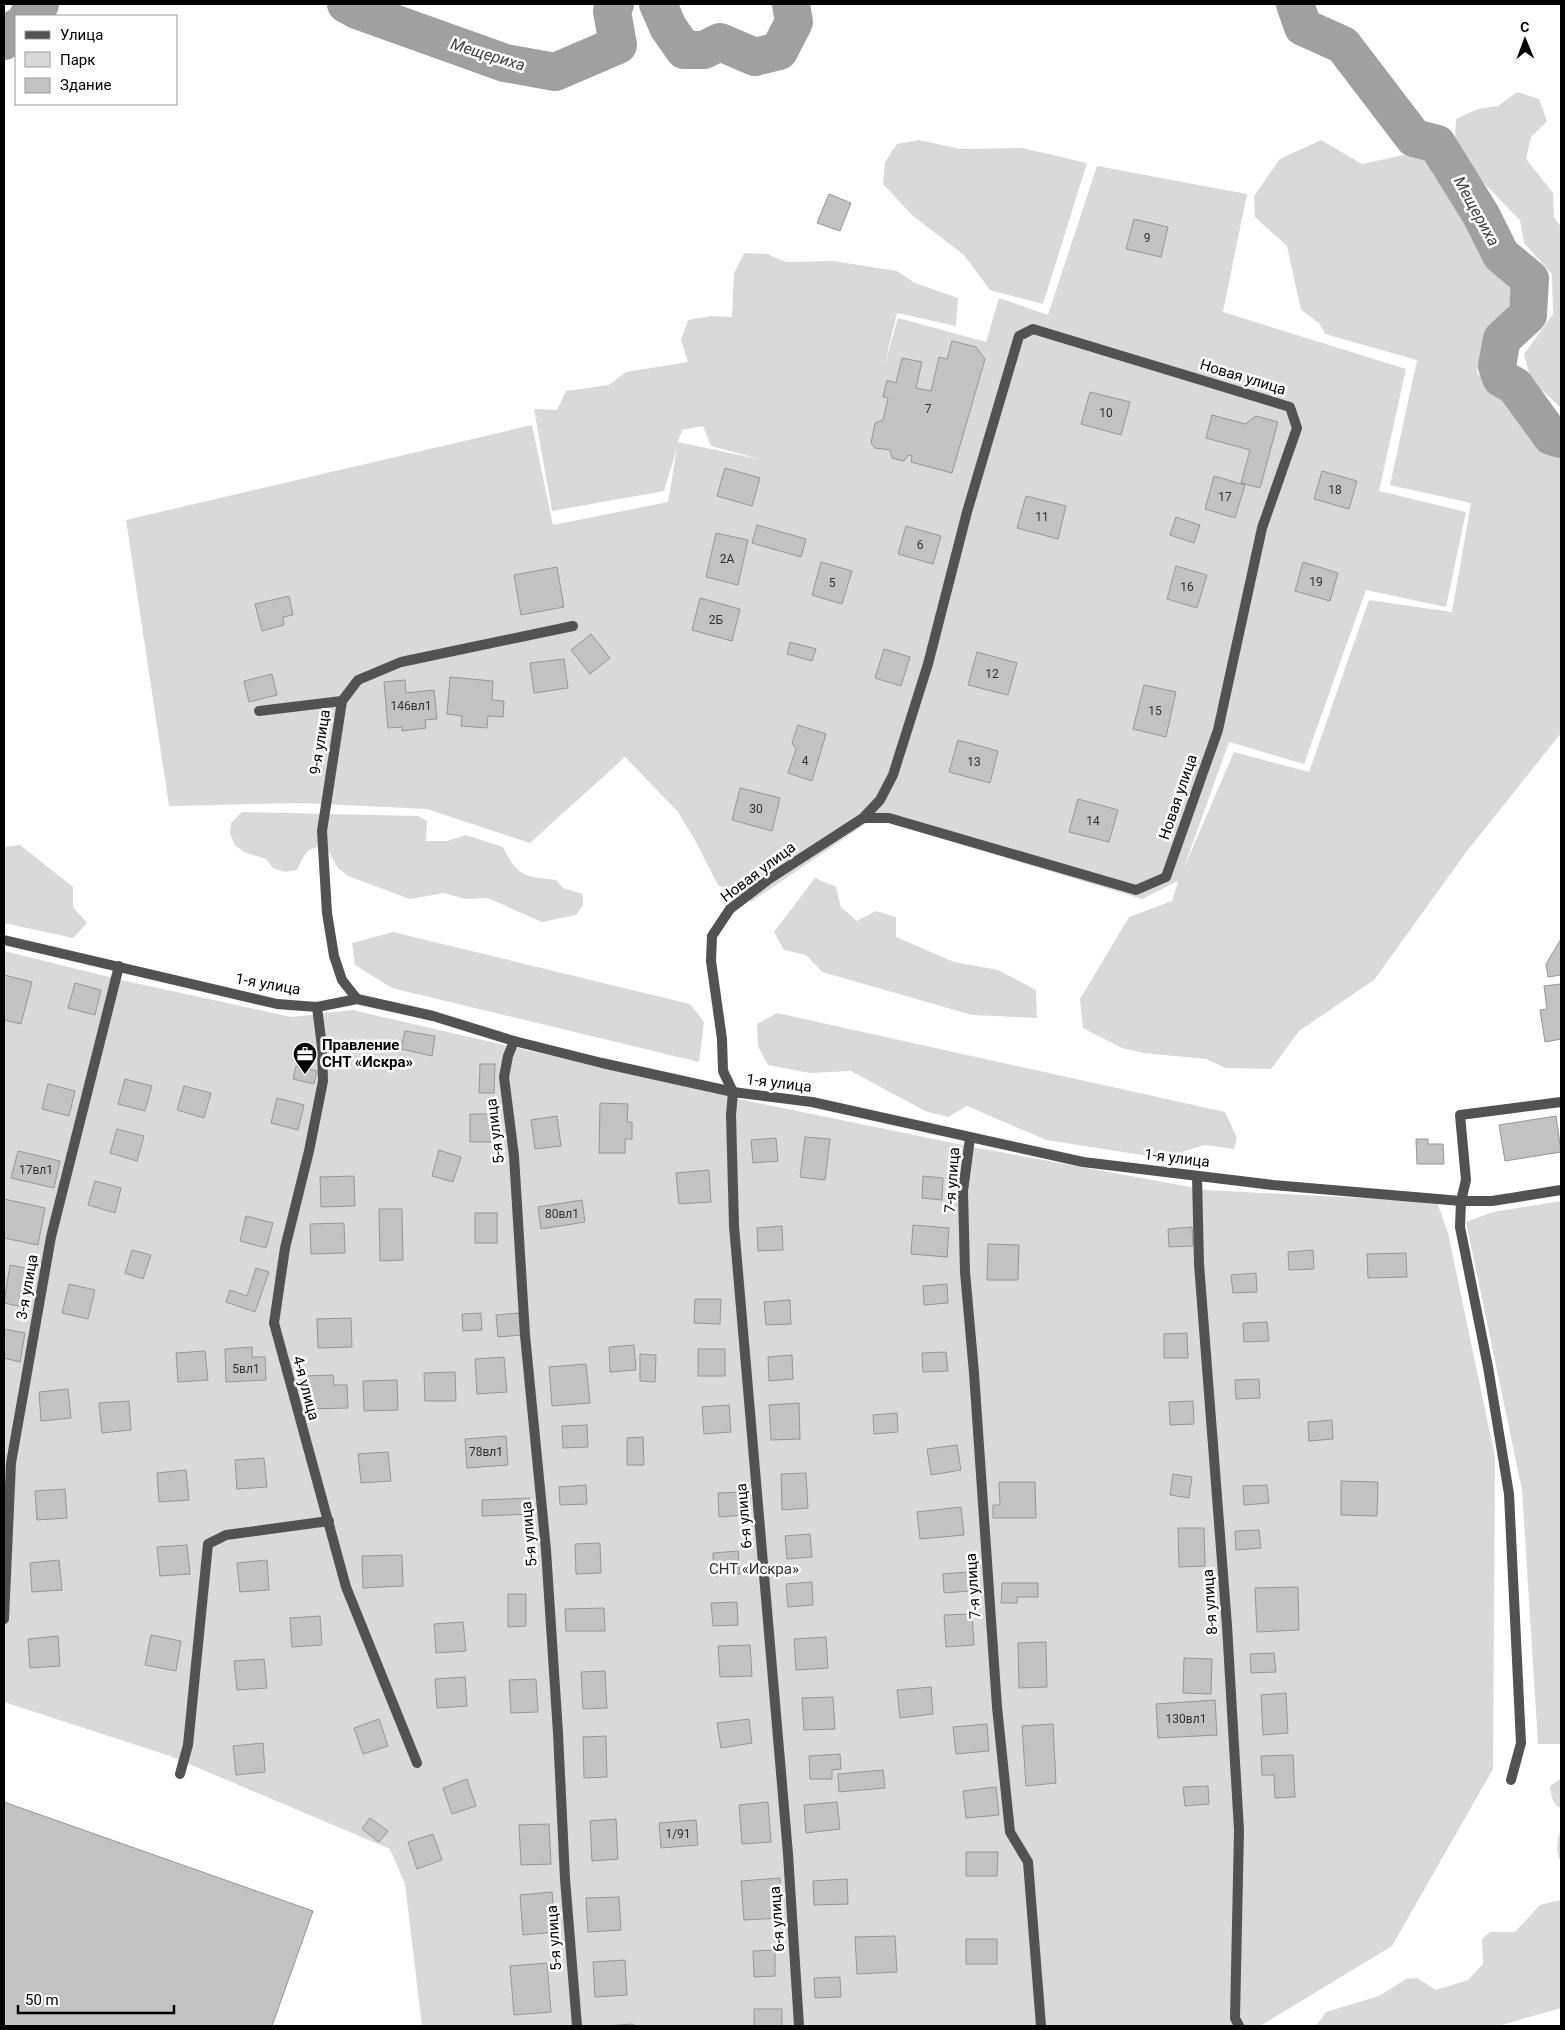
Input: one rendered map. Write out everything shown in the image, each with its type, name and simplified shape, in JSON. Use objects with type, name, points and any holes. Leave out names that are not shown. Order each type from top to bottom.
[{"type":"street","name":"Новая улица","points":[[733,1092],[723,1071],[722,1039],[711,961],[712,936],[730,909],[769,879],[863,818],[880,800],[894,775],[928,664],[967,512],[1019,336],[1033,329],[1290,407],[1298,428],[1262,528],[1218,730],[1166,877],[1136,890],[889,818],[863,818]]},
{"type":"street","name":"9-я улица","points":[[357,999],[342,980],[334,956],[327,913],[322,831],[342,701],[358,680],[401,662],[573,626]]},
{"type":"street","points":[[259,711],[342,701]]},
{"type":"street","name":"1-я улица","points":[[4,940],[277,1004],[317,1007],[357,999],[433,1016],[514,1041],[602,1063],[733,1092],[812,1102],[1083,1162],[1273,1185],[1460,1201],[1492,1201],[1561,1190]]},
{"type":"street","name":"3-я улица","points":[[4,1619],[11,1463],[49,1247],[119,966]]},
{"type":"street","name":"4-я улица","points":[[317,1007],[322,1047],[323,1081],[309,1151],[285,1248],[274,1323],[346,1587],[417,1763]]},
{"type":"street","name":"5-я улица","points":[[514,1041],[508,1056],[504,1076],[514,1156],[526,1335],[546,1550],[576,2026]]},
{"type":"street","name":"6-я улица","points":[[733,1092],[731,1115],[734,1226],[788,1854],[799,2026]]},
{"type":"street","points":[[1511,1780],[1520,1742],[1509,1494],[1488,1367],[1460,1227],[1460,1201],[1466,1180],[1460,1115],[1561,1102]]},
{"type":"street","name":"7-я улица","points":[[970,1138],[963,1191],[965,1272],[974,1373],[997,1707],[1010,1832],[1028,1862],[1041,2026]]},
{"type":"street","name":"8-я улица","points":[[1197,1176],[1199,1264],[1227,1626],[1239,1830],[1235,2018],[1239,2026]]},
{"type":"street","points":[[180,1774],[188,1745],[208,1544],[226,1535],[329,1521]]},
{"type":"green space","points":[[1517,92],[1539,99],[1547,121],[1531,137],[1526,159],[1553,193],[1554,217],[1561,227],[1561,408],[1531,380],[1524,354],[1553,314],[1552,274],[1524,243],[1520,220],[1477,176],[1455,140],[1456,119],[1478,109],[1498,106]]},
{"type":"green space","points":[[919,140],[960,149],[1022,148],[1087,163],[1043,304],[990,290],[964,255],[913,216],[883,184],[885,162],[897,144]]},
{"type":"green space","points":[[1321,140],[1362,164],[1408,154],[1429,157],[1497,265],[1516,281],[1507,313],[1482,346],[1477,372],[1492,391],[1513,396],[1528,424],[1539,437],[1561,449],[1561,733],[1467,851],[1374,980],[1299,1031],[1271,1069],[1226,1068],[1206,1059],[1143,1053],[1122,1048],[1083,1028],[1080,999],[1129,917],[1172,901],[1178,881],[1142,899],[874,818],[751,902],[718,885],[678,812],[625,757],[530,843],[427,809],[301,803],[169,806],[126,520],[532,425],[553,525],[668,502],[677,448],[664,491],[552,511],[534,409],[557,410],[566,391],[609,385],[626,372],[688,362],[681,340],[688,320],[711,316],[732,317],[734,273],[744,253],[767,254],[786,262],[833,261],[897,271],[915,283],[958,298],[956,326],[897,313],[884,367],[898,318],[986,342],[999,298],[1048,315],[1097,166],[1247,194],[1223,312],[1406,369],[1379,491],[1466,512],[1446,607],[1366,590],[1304,764],[1229,742],[1183,870],[1234,752],[1309,772],[1369,600],[1452,612],[1471,503],[1390,485],[1417,360],[1325,334],[1319,323],[1301,310],[1287,246],[1255,217],[1254,196],[1280,159]],"holes":[[[703,426],[711,446],[763,460],[678,442],[682,430]]]},
{"type":"green space","points":[[242,812],[418,816],[427,821],[426,841],[447,841],[466,835],[503,847],[518,870],[529,876],[556,880],[563,888],[583,894],[583,905],[576,915],[542,922],[488,898],[465,899],[444,893],[410,899],[348,876],[338,868],[326,847],[310,850],[304,855],[297,870],[285,872],[273,868],[266,859],[244,852],[235,845],[230,834],[231,823]]},
{"type":"green space","points":[[20,845],[73,887],[73,907],[87,923],[73,938],[4,923],[4,847]]},
{"type":"green space","points":[[815,878],[836,887],[841,907],[857,921],[876,911],[896,917],[896,937],[954,962],[998,970],[1036,990],[1037,1018],[972,1015],[822,972],[806,955],[784,950],[774,932]]},
{"type":"green space","points":[[393,932],[690,1004],[704,1022],[699,1062],[392,988],[355,965],[352,943]]},
{"type":"green space","name":"СНТ «Искра»","points":[[4,951],[121,980],[292,1017],[352,1010],[748,1101],[973,1147],[1207,1190],[1437,1202],[1448,1233],[1495,1457],[1493,1769],[1392,1946],[1260,2026],[422,2026],[405,1884],[390,1849],[170,1756],[4,1702]]},
{"type":"green space","points":[[777,1013],[1225,1112],[1237,1138],[1234,1149],[1205,1145],[1161,1158],[1046,1140],[967,1106],[948,1117],[925,1111],[851,1071],[810,1073],[768,1065],[758,1046],[757,1024]]},
{"type":"green space","points":[[1561,1201],[1561,1744],[1538,1744],[1522,1490],[1466,1222],[1493,1212]]},
{"type":"green space","points":[[1561,1780],[1561,1808],[1554,1802],[1550,1786]]},
{"type":"green space","points":[[1561,1829],[1561,1863],[1557,1846]]},
{"type":"green space","points":[[1561,1900],[1561,2008],[1498,2026],[1316,2026],[1326,2012],[1379,1996],[1406,1979],[1417,1978],[1436,1990],[1468,1980],[1483,1964],[1482,1939],[1490,1932],[1515,1932],[1540,1905]]},
{"type":"building","points":[[829,194],[851,203],[840,231],[817,223]]},
{"type":"building","points":[[1134,219],[1168,227],[1161,257],[1126,249]]},
{"type":"building","points":[[952,341],[976,347],[985,359],[952,473],[911,462],[912,456],[908,455],[904,461],[892,458],[890,450],[875,448],[871,443],[875,423],[883,420],[888,398],[883,397],[887,380],[896,383],[902,358],[922,362],[916,388],[931,391],[939,357],[947,359]]},
{"type":"building","points":[[1090,392],[1130,402],[1121,435],[1081,424]]},
{"type":"building","points":[[1212,415],[1245,424],[1256,416],[1278,422],[1260,488],[1241,483],[1250,450],[1206,438]]},
{"type":"building","points":[[725,468],[760,478],[752,506],[717,496]]},
{"type":"building","points":[[1322,471],[1357,481],[1349,509],[1314,499]]},
{"type":"building","points":[[1214,476],[1245,485],[1235,518],[1205,509]]},
{"type":"building","points":[[1026,496],[1066,506],[1058,539],[1017,528]]},
{"type":"building","points":[[1176,517],[1200,525],[1194,543],[1170,535]]},
{"type":"building","points":[[757,525],[806,539],[801,557],[752,543]]},
{"type":"building","points":[[906,526],[941,536],[933,564],[898,554]]},
{"type":"building","points":[[716,533],[748,540],[738,585],[706,577]]},
{"type":"building","points":[[821,562],[852,571],[842,604],[812,595]]},
{"type":"building","points":[[1303,562],[1338,573],[1330,601],[1295,591]]},
{"type":"building","points":[[1176,566],[1207,575],[1197,608],[1167,599]]},
{"type":"building","points":[[557,567],[564,607],[521,615],[514,575]]},
{"type":"building","points":[[289,596],[293,615],[283,617],[284,625],[262,631],[255,604]]},
{"type":"building","points":[[700,598],[740,609],[732,641],[692,630]]},
{"type":"building","points":[[591,634],[610,658],[590,674],[571,650]]},
{"type":"building","points":[[790,642],[816,649],[812,661],[787,654]]},
{"type":"building","points":[[884,649],[910,657],[901,686],[875,678]]},
{"type":"building","points":[[977,652],[1017,663],[1008,695],[968,685]]},
{"type":"building","points":[[564,659],[568,688],[534,693],[530,663]]},
{"type":"building","points":[[272,674],[277,695],[249,702],[244,681]]},
{"type":"building","points":[[450,677],[493,681],[492,700],[504,701],[503,717],[488,716],[487,728],[461,726],[462,716],[447,714]]},
{"type":"building","points":[[405,680],[406,693],[434,690],[437,719],[425,720],[426,728],[402,731],[402,727],[388,728],[384,682]]},
{"type":"building","points":[[1144,685],[1176,692],[1166,737],[1133,729]]},
{"type":"building","points":[[798,725],[826,734],[812,781],[788,773],[796,749],[792,743]]},
{"type":"building","points":[[958,740],[998,751],[990,783],[949,772]]},
{"type":"building","points":[[740,788],[780,798],[772,831],[732,820]]},
{"type":"building","points":[[1078,799],[1118,810],[1109,842],[1069,832]]},
{"type":"building","points":[[1561,939],[1561,975],[1548,977],[1546,964]]},
{"type":"building","points":[[4,975],[32,982],[21,1024],[4,1020]]},
{"type":"building","points":[[75,983],[101,990],[95,1015],[68,1008]]},
{"type":"building","points":[[1561,984],[1561,1039],[1545,1042],[1540,1010],[1547,1009],[1544,986]]},
{"type":"building","points":[[405,1031],[435,1036],[432,1056],[401,1049]]},
{"type":"building","points":[[480,1064],[495,1064],[494,1093],[479,1093]]},
{"type":"building","name":"Правление СНТ «Искра»","points":[[296,1066],[317,1071],[314,1084],[293,1079]]},
{"type":"building","points":[[125,1079],[152,1086],[145,1111],[118,1104]]},
{"type":"building","points":[[48,1084],[75,1091],[69,1116],[42,1109]]},
{"type":"building","points":[[184,1086],[211,1093],[204,1118],[177,1110]]},
{"type":"building","points":[[277,1098],[304,1105],[298,1130],[271,1123]]},
{"type":"building","points":[[600,1103],[628,1104],[627,1122],[632,1122],[632,1139],[625,1139],[625,1153],[599,1153]]},
{"type":"building","points":[[470,1114],[491,1114],[491,1142],[470,1142]]},
{"type":"building","points":[[557,1116],[561,1146],[535,1149],[531,1120]]},
{"type":"building","points":[[1556,1116],[1561,1152],[1505,1161],[1499,1125]]},
{"type":"building","points":[[117,1129],[144,1136],[137,1161],[110,1153]]},
{"type":"building","points":[[805,1137],[830,1139],[825,1180],[800,1177]]},
{"type":"building","points":[[776,1138],[778,1161],[753,1163],[751,1140]]},
{"type":"building","points":[[1416,1139],[1428,1139],[1428,1144],[1443,1144],[1444,1164],[1417,1164]]},
{"type":"building","points":[[439,1150],[461,1157],[453,1182],[432,1176]]},
{"type":"building","points":[[18,1151],[60,1161],[54,1188],[11,1178]]},
{"type":"building","points":[[709,1170],[711,1202],[679,1204],[676,1173]]},
{"type":"building","points":[[354,1176],[355,1206],[321,1207],[320,1177]]},
{"type":"building","points":[[923,1176],[943,1178],[942,1200],[922,1198]]},
{"type":"building","points":[[95,1181],[121,1188],[115,1213],[88,1205]]},
{"type":"building","points":[[4,1199],[45,1208],[38,1245],[4,1238]]},
{"type":"building","points":[[582,1200],[585,1222],[541,1229],[538,1207]]},
{"type":"building","points":[[379,1209],[402,1209],[403,1260],[380,1261]]},
{"type":"building","points":[[475,1213],[497,1213],[497,1243],[475,1243]]},
{"type":"building","points":[[246,1216],[273,1223],[266,1248],[240,1241]]},
{"type":"building","points":[[344,1223],[345,1253],[311,1254],[310,1224]]},
{"type":"building","points":[[913,1225],[949,1228],[947,1257],[911,1254]]},
{"type":"building","points":[[782,1226],[783,1250],[758,1251],[757,1228]]},
{"type":"building","points":[[1192,1227],[1193,1246],[1169,1247],[1168,1229]]},
{"type":"building","points":[[988,1244],[1019,1245],[1018,1280],[987,1280]]},
{"type":"building","points":[[132,1250],[151,1255],[143,1279],[125,1273]]},
{"type":"building","points":[[1313,1250],[1314,1269],[1289,1270],[1288,1252]]},
{"type":"building","points":[[1406,1253],[1407,1277],[1368,1278],[1367,1254]]},
{"type":"building","points":[[10,1265],[31,1269],[23,1307],[4,1303]]},
{"type":"building","points":[[256,1268],[269,1272],[255,1312],[226,1302],[230,1290],[247,1296]]},
{"type":"building","points":[[1256,1273],[1257,1292],[1233,1293],[1231,1275]]},
{"type":"building","points":[[69,1284],[95,1290],[88,1319],[62,1313]]},
{"type":"building","points":[[947,1284],[948,1303],[924,1305],[923,1286]]},
{"type":"building","points":[[695,1299],[721,1299],[720,1324],[694,1323]]},
{"type":"building","points":[[790,1300],[791,1324],[766,1325],[764,1302]]},
{"type":"building","points":[[481,1313],[482,1330],[463,1331],[462,1314]]},
{"type":"building","points":[[519,1313],[521,1335],[498,1337],[496,1315]]},
{"type":"building","points":[[351,1318],[352,1347],[318,1348],[317,1319]]},
{"type":"building","points":[[1267,1322],[1269,1341],[1244,1342],[1243,1323]]},
{"type":"building","points":[[4,1329],[25,1333],[20,1362],[4,1358]]},
{"type":"building","points":[[1187,1333],[1188,1358],[1164,1358],[1164,1334]]},
{"type":"building","points":[[634,1345],[636,1370],[610,1372],[609,1347]]},
{"type":"building","points":[[252,1347],[252,1357],[265,1357],[266,1380],[226,1382],[225,1349]]},
{"type":"building","points":[[698,1349],[725,1349],[725,1376],[698,1376]]},
{"type":"building","points":[[205,1351],[208,1380],[178,1382],[176,1353]]},
{"type":"building","points":[[946,1352],[948,1371],[923,1372],[922,1353]]},
{"type":"building","points":[[640,1354],[656,1355],[655,1382],[640,1381]]},
{"type":"building","points":[[792,1355],[793,1379],[769,1381],[768,1357]]},
{"type":"building","points":[[504,1357],[507,1392],[477,1394],[475,1359]]},
{"type":"building","points":[[586,1364],[590,1403],[552,1406],[549,1367]]},
{"type":"building","points":[[455,1372],[456,1401],[425,1401],[424,1373]]},
{"type":"building","points":[[333,1375],[334,1385],[347,1385],[348,1408],[308,1409],[307,1376]]},
{"type":"building","points":[[1259,1379],[1260,1398],[1236,1399],[1235,1380]]},
{"type":"building","points":[[397,1380],[398,1410],[364,1411],[363,1381]]},
{"type":"building","points":[[68,1389],[71,1418],[41,1421],[39,1392]]},
{"type":"building","points":[[129,1401],[131,1430],[102,1433],[99,1403]]},
{"type":"building","points":[[1193,1401],[1194,1424],[1170,1425],[1169,1402]]},
{"type":"building","points":[[799,1403],[800,1439],[771,1440],[769,1405]]},
{"type":"building","points":[[729,1405],[731,1432],[704,1434],[702,1407]]},
{"type":"building","points":[[897,1413],[898,1432],[874,1434],[873,1415]]},
{"type":"building","points":[[1332,1420],[1333,1439],[1309,1441],[1308,1422]]},
{"type":"building","points":[[587,1425],[588,1447],[563,1448],[562,1426]]},
{"type":"building","points":[[506,1436],[508,1465],[467,1468],[465,1439]]},
{"type":"building","points":[[643,1437],[644,1465],[627,1465],[627,1438]]},
{"type":"building","points":[[957,1445],[961,1470],[931,1475],[927,1449]]},
{"type":"building","points":[[388,1452],[391,1481],[361,1483],[358,1454]]},
{"type":"building","points":[[264,1458],[267,1487],[237,1489],[235,1460]]},
{"type":"building","points":[[186,1470],[189,1500],[159,1502],[157,1473]]},
{"type":"building","points":[[806,1473],[808,1508],[782,1510],[781,1474]]},
{"type":"building","points":[[1173,1474],[1192,1477],[1189,1498],[1170,1495]]},
{"type":"building","points":[[1341,1481],[1378,1482],[1377,1516],[1341,1515]]},
{"type":"building","points":[[999,1482],[1035,1482],[1036,1518],[993,1518],[993,1505],[1000,1505]]},
{"type":"building","points":[[586,1485],[587,1504],[560,1505],[559,1487]]},
{"type":"building","points":[[1267,1485],[1269,1503],[1244,1505],[1243,1486]]},
{"type":"building","points":[[65,1489],[67,1518],[37,1520],[35,1491]]},
{"type":"building","points":[[743,1492],[744,1515],[719,1517],[718,1493]]},
{"type":"building","points":[[530,1498],[531,1514],[482,1516],[482,1500]]},
{"type":"building","points":[[961,1507],[964,1535],[920,1539],[917,1512]]},
{"type":"building","points":[[1178,1528],[1204,1528],[1205,1566],[1179,1567]]},
{"type":"building","points":[[1259,1530],[1261,1548],[1236,1550],[1235,1531]]},
{"type":"building","points":[[810,1534],[812,1557],[787,1559],[785,1536]]},
{"type":"building","points":[[600,1543],[601,1573],[576,1574],[575,1544]]},
{"type":"building","points":[[187,1545],[190,1574],[160,1576],[157,1547]]},
{"type":"building","points":[[738,1551],[740,1574],[714,1576],[713,1553]]},
{"type":"building","points":[[402,1555],[403,1586],[363,1588],[362,1556]]},
{"type":"building","points":[[59,1560],[62,1590],[32,1592],[30,1563]]},
{"type":"building","points":[[267,1560],[269,1590],[240,1592],[237,1563]]},
{"type":"building","points":[[968,1572],[969,1591],[944,1593],[943,1574]]},
{"type":"building","points":[[812,1582],[813,1605],[788,1607],[786,1584]]},
{"type":"building","points":[[1002,1583],[1038,1583],[1038,1597],[1017,1597],[1017,1603],[1001,1603]]},
{"type":"building","points":[[1298,1587],[1299,1630],[1257,1632],[1255,1588]]},
{"type":"building","points":[[508,1594],[526,1594],[526,1626],[508,1627]]},
{"type":"building","points":[[737,1602],[738,1625],[713,1626],[711,1603]]},
{"type":"building","points":[[604,1608],[605,1631],[566,1631],[565,1609]]},
{"type":"building","points":[[972,1614],[974,1645],[946,1647],[944,1615]]},
{"type":"building","points":[[320,1616],[322,1645],[292,1647],[290,1618]]},
{"type":"building","points":[[463,1622],[466,1651],[436,1653],[434,1624]]},
{"type":"building","points":[[151,1635],[181,1641],[176,1671],[145,1665]]},
{"type":"building","points":[[58,1636],[60,1666],[30,1668],[28,1639]]},
{"type":"building","points":[[826,1637],[828,1668],[796,1670],[794,1639]]},
{"type":"building","points":[[1046,1642],[1047,1687],[1019,1688],[1018,1643]]},
{"type":"building","points":[[750,1645],[752,1676],[720,1677],[718,1646]]},
{"type":"building","points":[[1274,1653],[1276,1672],[1251,1673],[1250,1654]]},
{"type":"building","points":[[1184,1658],[1212,1659],[1211,1694],[1183,1693]]},
{"type":"building","points":[[264,1659],[267,1688],[237,1690],[234,1661]]},
{"type":"building","points":[[605,1671],[607,1708],[583,1709],[581,1672]]},
{"type":"building","points":[[465,1677],[467,1706],[437,1708],[435,1679]]},
{"type":"building","points":[[536,1679],[538,1712],[511,1713],[509,1680]]},
{"type":"building","points":[[931,1687],[933,1714],[900,1718],[897,1690]]},
{"type":"building","points":[[1286,1693],[1288,1733],[1263,1735],[1261,1695]]},
{"type":"building","points":[[833,1697],[835,1729],[804,1730],[802,1698]]},
{"type":"building","points":[[1215,1700],[1217,1735],[1158,1738],[1156,1704]]},
{"type":"building","points":[[379,1719],[388,1746],[363,1754],[354,1728]]},
{"type":"building","points":[[749,1719],[752,1743],[721,1748],[717,1723]]},
{"type":"building","points":[[987,1724],[989,1751],[956,1754],[953,1727]]},
{"type":"building","points":[[1053,1724],[1056,1783],[1026,1786],[1022,1726]]},
{"type":"building","points":[[606,1736],[607,1777],[584,1778],[583,1737]]},
{"type":"building","points":[[263,1743],[265,1772],[236,1775],[233,1746]]},
{"type":"building","points":[[840,1754],[841,1769],[832,1770],[832,1779],[810,1779],[809,1756]]},
{"type":"building","points":[[1293,1755],[1295,1797],[1275,1798],[1274,1775],[1262,1775],[1261,1756]]},
{"type":"building","points":[[883,1770],[885,1788],[839,1792],[838,1774]]},
{"type":"building","points":[[467,1779],[476,1806],[452,1814],[443,1788]]},
{"type":"building","points":[[1208,1786],[1209,1804],[1185,1806],[1183,1787]]},
{"type":"building","points":[[996,1787],[999,1815],[966,1818],[963,1791]]},
{"type":"building","points":[[4,1802],[313,1911],[272,2026],[4,2026]]},
{"type":"building","points":[[768,1802],[771,1842],[742,1844],[739,1805]]},
{"type":"building","points":[[837,1802],[840,1829],[806,1833],[804,1805]]},
{"type":"building","points":[[370,1818],[388,1831],[379,1842],[362,1829]]},
{"type":"building","points":[[616,1819],[618,1859],[592,1861],[590,1821]]},
{"type":"building","points":[[696,1820],[698,1845],[661,1848],[659,1823]]},
{"type":"building","points":[[549,1824],[551,1864],[521,1865],[519,1825]]},
{"type":"building","points":[[433,1834],[442,1860],[417,1869],[408,1842]]},
{"type":"building","points":[[966,1852],[998,1852],[997,1876],[966,1876]]},
{"type":"building","points":[[780,1878],[782,1918],[744,1920],[741,1881]]},
{"type":"building","points":[[847,1879],[848,1904],[814,1905],[813,1881]]},
{"type":"building","points":[[552,1892],[556,1932],[523,1935],[520,1895]]},
{"type":"building","points":[[619,1897],[621,1930],[588,1932],[586,1898]]},
{"type":"building","points":[[895,1936],[897,1972],[857,1974],[855,1937]]},
{"type":"building","points":[[966,1939],[997,1939],[997,1964],[966,1964]]},
{"type":"building","points":[[775,1950],[775,1976],[754,1977],[753,1951]]},
{"type":"building","points":[[625,1960],[627,1995],[595,1997],[593,1962]]},
{"type":"building","points":[[547,1963],[551,2012],[514,2015],[510,1966]]},
{"type":"building","points":[[840,1977],[841,1997],[815,1998],[814,1978]]},
{"type":"building","points":[[754,2009],[782,2009],[782,2026],[754,2026]]},
{"type":"building","points":[[633,2024],[634,2026],[605,2026]]},
{"type":"waterway","name":"Мещериха","points":[[29,15],[40,4]]},
{"type":"waterway","name":"Мещериха","points":[[346,4],[357,10],[505,63],[555,72],[618,45],[612,11],[615,4]]},
{"type":"waterway","name":"Мещериха","points":[[658,4],[668,27],[684,50],[704,50],[720,42],[755,57],[779,51],[794,22],[791,4]]},
{"type":"waterway","name":"Мещериха","points":[[1295,4],[1303,27],[1343,45],[1414,138],[1437,144],[1481,215],[1501,255],[1530,279],[1528,315],[1502,339],[1497,366],[1501,378],[1515,386],[1551,436],[1561,439]]},
{"type":"waterway","name":"Мещериха","points":[[4,41],[15,29]]},
{"type":"place","name":"Правление СНТ «Искра»","points":[[305,1075]]}]
